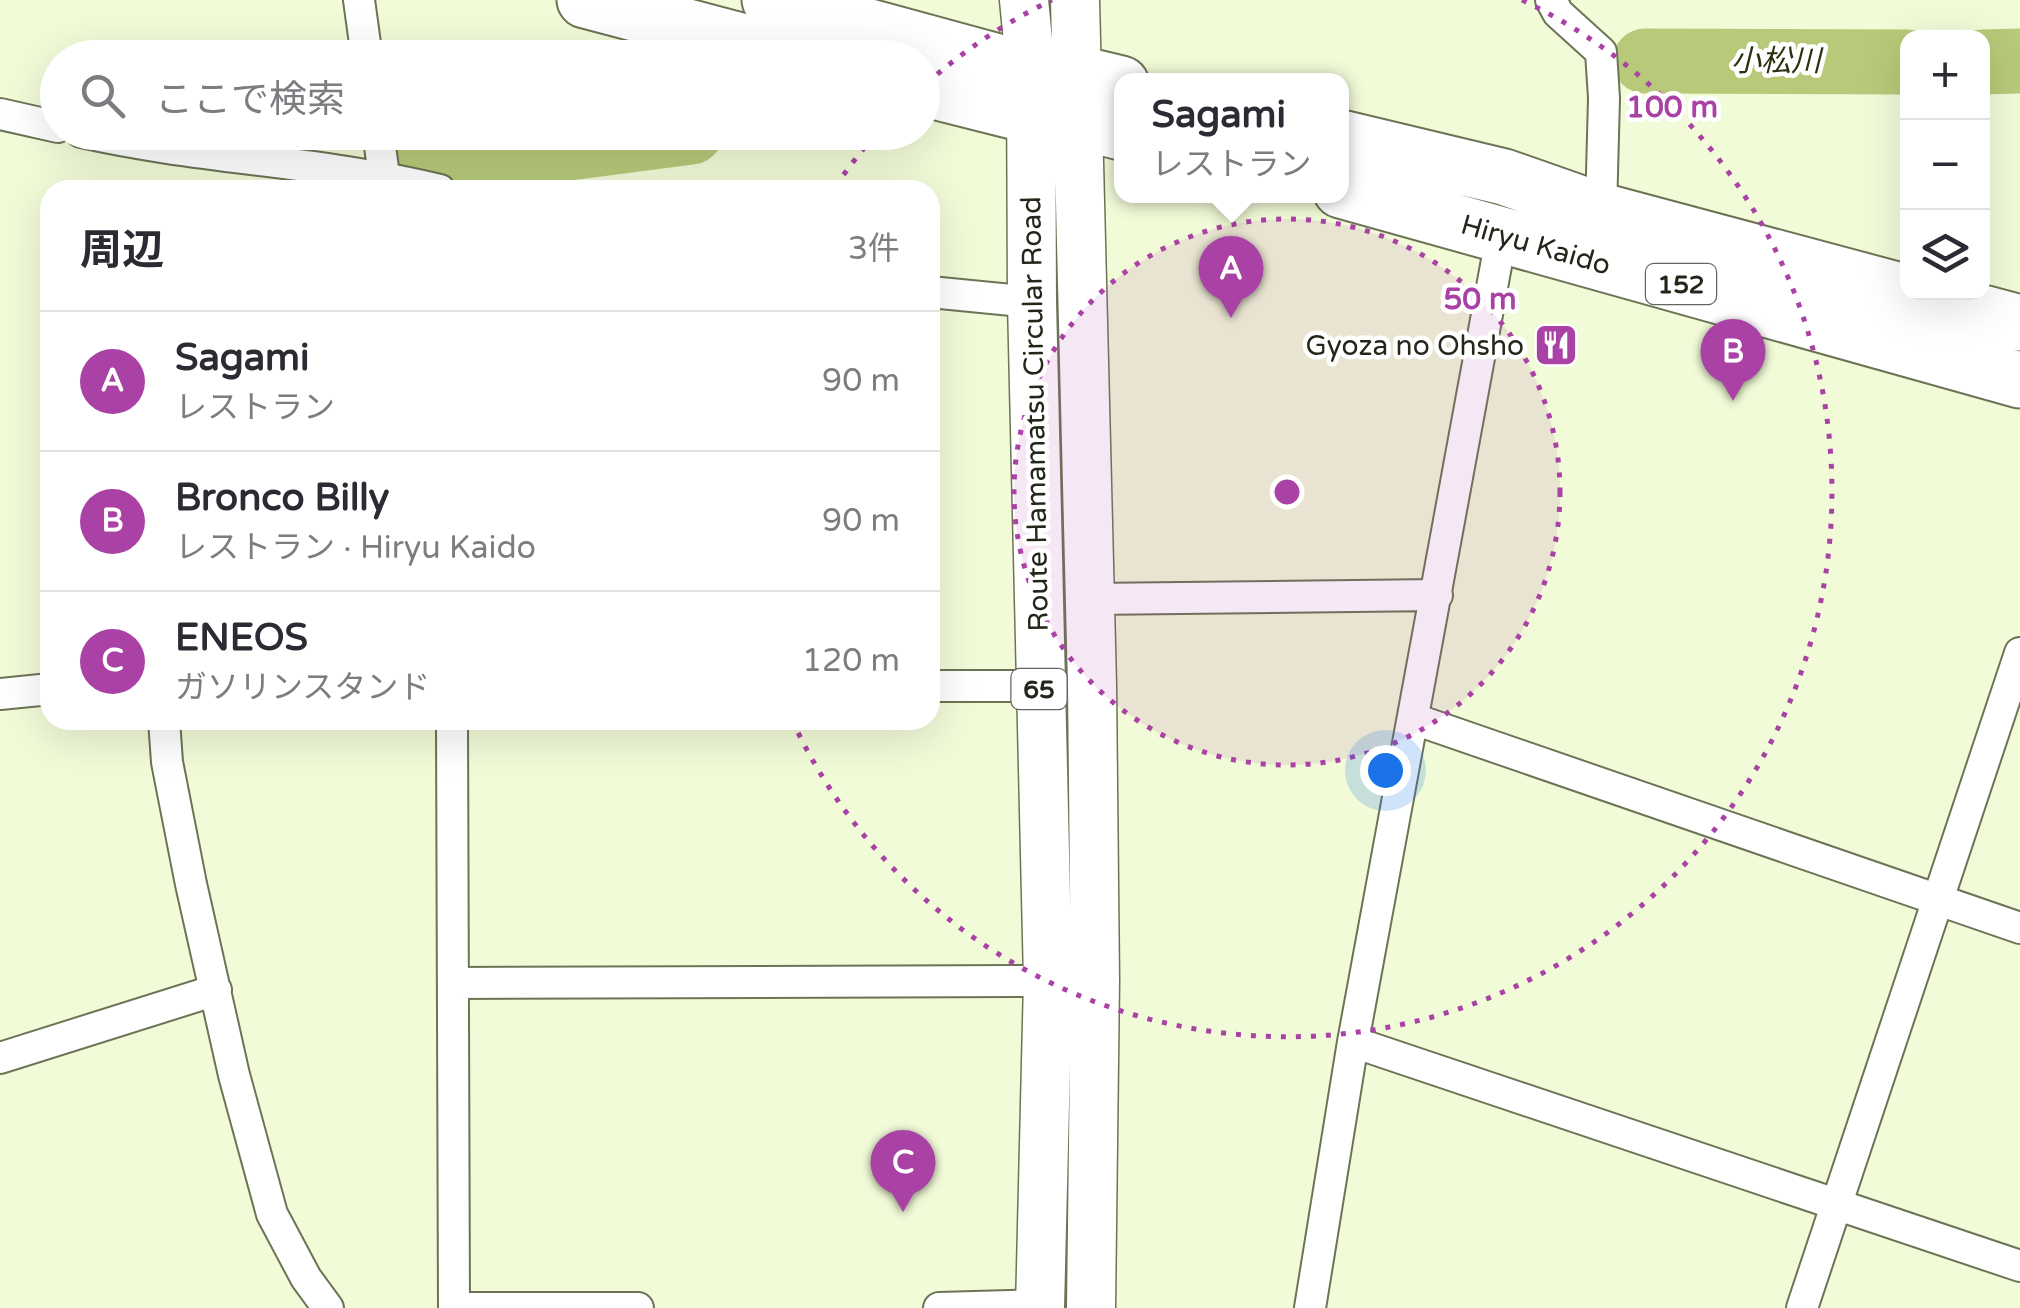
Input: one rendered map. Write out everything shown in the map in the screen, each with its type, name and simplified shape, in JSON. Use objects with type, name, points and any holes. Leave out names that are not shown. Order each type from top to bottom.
[{"type":"highway","points":[[585,0],[737,40]]},
{"type":"highway","points":[[770,0],[894,40]]},
{"type":"highway","points":[[940,55],[1076,99]]},
{"type":"highway","points":[[940,89],[1076,99]]},
{"type":"highway","name":"Hiryu Kaido","points":[[1349,140],[1504,177],[1601,211],[2020,323]]},
{"type":"highway","name":"Hiryu Kaido","points":[[1349,192],[2020,380]]},
{"type":"main road","name":"Route Hamamatsu Circular Road","points":[[1024,0],[1076,99],[1032,302],[1048,981],[1040,1307]]},
{"type":"main road","name":"Route Hamamatsu Circular Road","points":[[1075,0],[1095,980],[1092,1308]]},
{"type":"street","points":[[359,0],[365,40]]},
{"type":"street","points":[[1551,0],[1558,14],[1601,52],[1601,211]]},
{"type":"street","points":[[0,114],[40,123]]},
{"type":"street","points":[[174,150],[367,180]]},
{"type":"street","points":[[381,150],[386,180]]},
{"type":"street","points":[[1310,1308],[1353,1042],[1502,233]]},
{"type":"street","points":[[940,293],[1032,302]]},
{"type":"street","points":[[1090,599],[1437,595]]},
{"type":"street","points":[[1802,1308],[2020,653]]},
{"type":"street","points":[[940,686],[1039,686]]},
{"type":"street","points":[[0,694],[40,691]]},
{"type":"street","points":[[1414,720],[2020,928]]},
{"type":"street","points":[[164,730],[174,805],[272,1214],[306,1278],[328,1308]]},
{"type":"street","points":[[452,730],[454,1308],[638,1308]]},
{"type":"street","points":[[453,983],[1048,981]]},
{"type":"street","points":[[0,1058],[216,990]]},
{"type":"street","points":[[1353,1042],[2020,1266]]},
{"type":"street","points":[[939,1308],[1040,1307]]},
{"type":"waterway","name":"小松川","points":[[1645,61],[1900,62]]},
{"type":"waterway","name":"小松川","points":[[1990,62],[2020,61]]},
{"type":"waterway","name":"小松川","points":[[396,162],[553,150]]},
{"type":"place","name":"Sagami","points":[[1231,318]]},
{"type":"place","name":"Gyoza no Ohsho","points":[[1556,345]]},
{"type":"place","name":"Bronco Billy","points":[[1733,401]]},
{"type":"place","name":"ENEOS","points":[[903,1212]]}]
